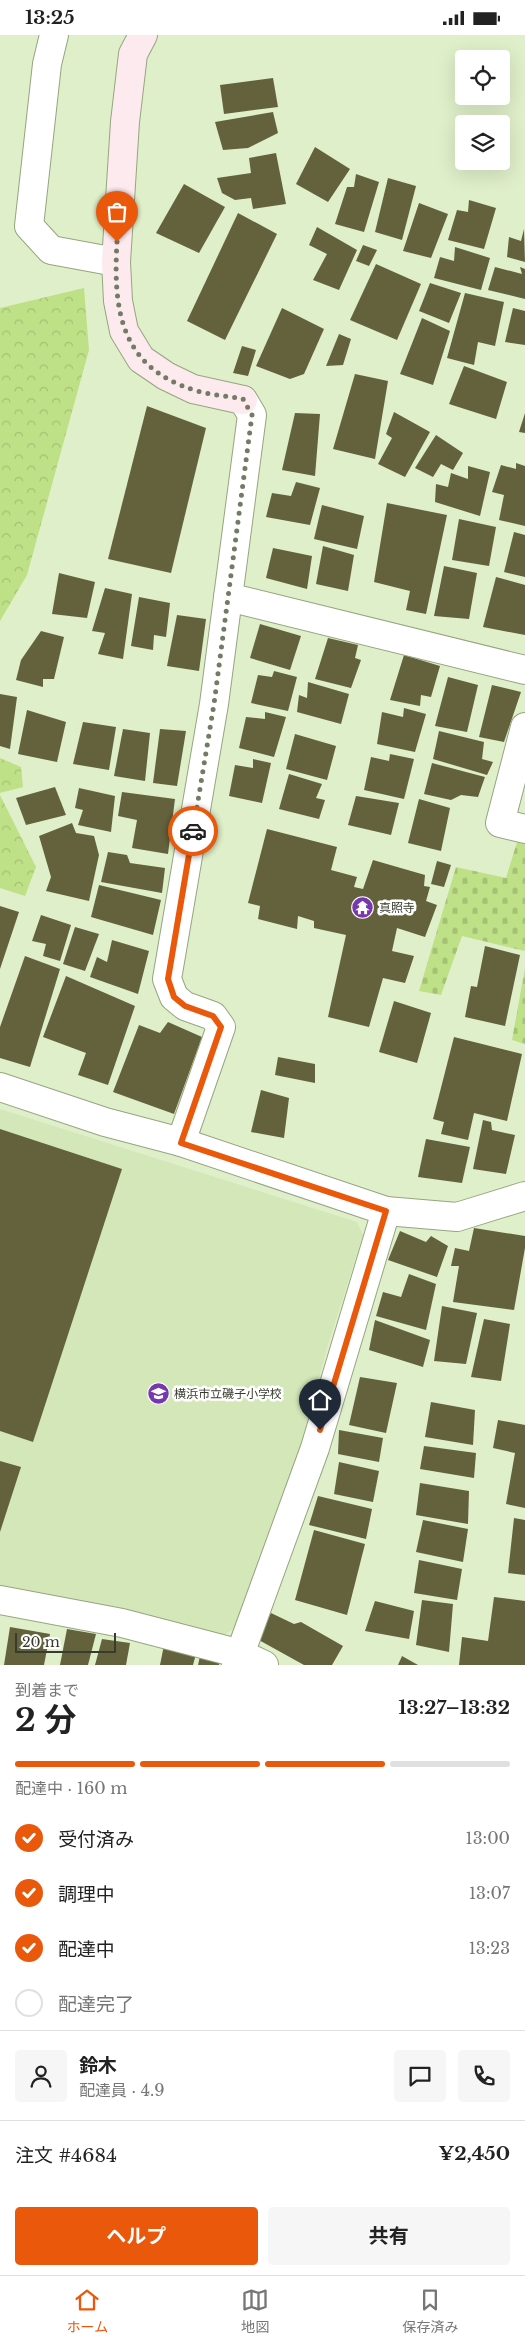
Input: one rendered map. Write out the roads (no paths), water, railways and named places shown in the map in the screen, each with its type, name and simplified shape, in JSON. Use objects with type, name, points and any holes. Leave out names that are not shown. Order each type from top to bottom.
[{"type":"street","points":[[54,35],[46,64],[29,226],[51,249],[116,262]]},
{"type":"street","points":[[143,35],[133,54],[125,122],[116,262],[118,301],[124,331],[141,359],[166,376],[193,389],[243,399],[252,415],[211,723],[168,979],[174,997],[185,1006],[213,1016],[221,1027],[181,1143]]},
{"type":"street","points":[[228,597],[525,670]]},
{"type":"street","points":[[525,727],[500,823],[525,829]]},
{"type":"street","points":[[0,1087],[105,1122],[181,1143],[386,1211],[457,1217],[525,1196]]},
{"type":"street","points":[[0,1600],[122,1623],[247,1661],[315,1448],[386,1211]]},
{"type":"place","name":"真照寺","points":[[363,907]]},
{"type":"place","name":"横浜市立磯子小学校","points":[[158,1393]]}]
